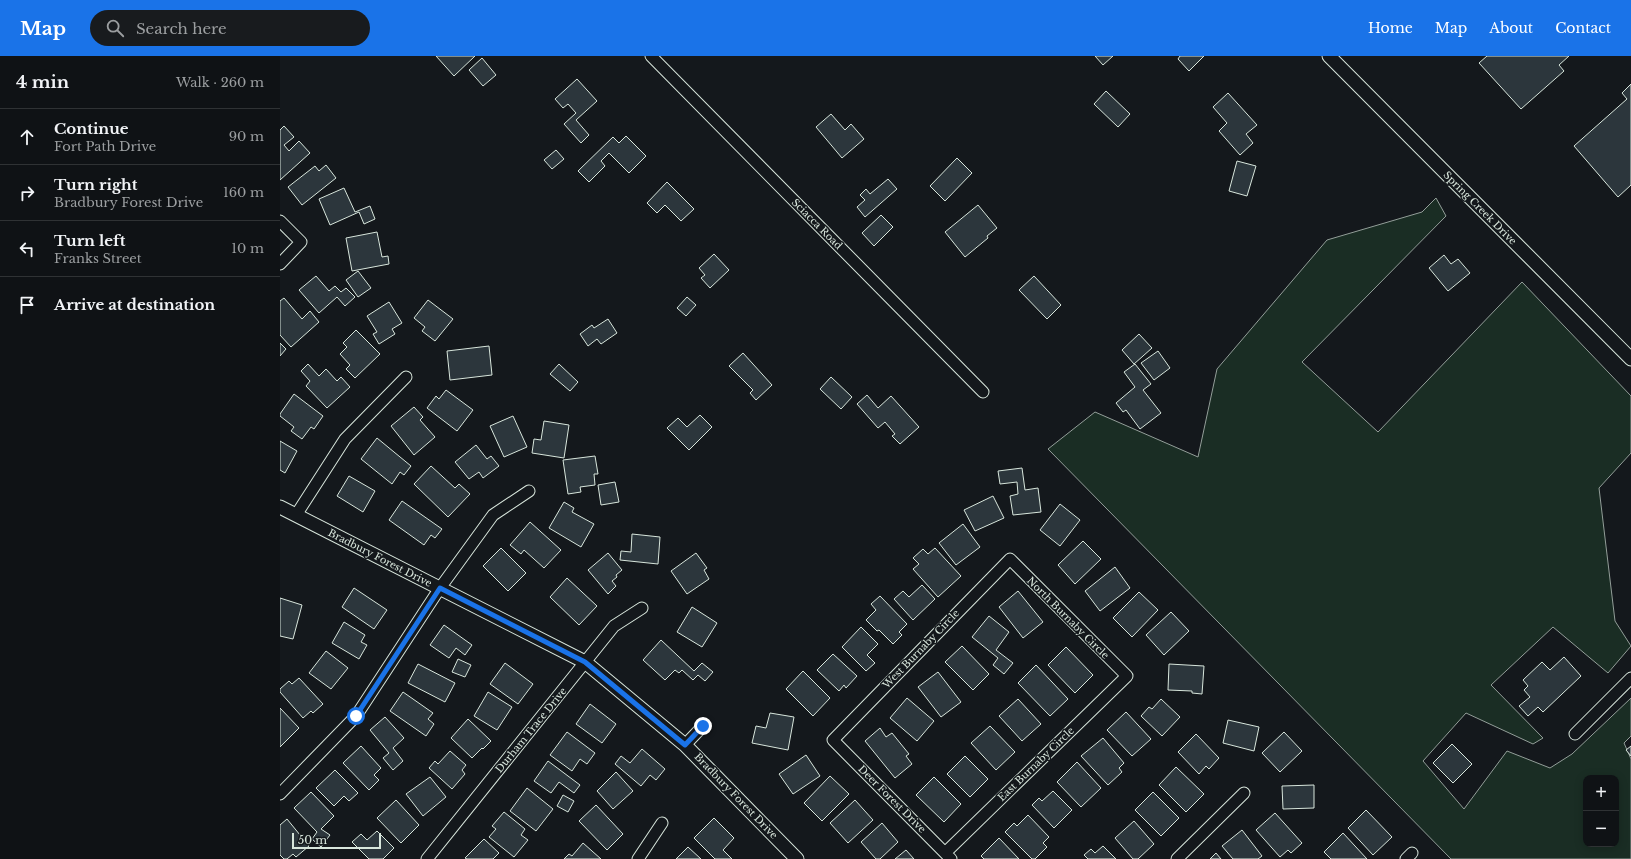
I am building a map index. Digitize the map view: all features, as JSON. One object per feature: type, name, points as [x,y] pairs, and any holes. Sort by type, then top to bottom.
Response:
[{"type":"street","name":"Sciacca Road","points":[[651,56],[983,392]]},
{"type":"street","name":"Spring Creek Drive","points":[[1329,56],[1631,359]]},
{"type":"street","points":[[280,221],[301,242],[280,264]]},
{"type":"street","points":[[301,518],[298,512],[345,440],[406,377]]},
{"type":"street","points":[[280,794],[356,716],[440,588],[493,515],[529,491]]},
{"type":"street","name":"Bradbury Forest Drive","points":[[280,507],[585,662],[685,745],[797,859]]},
{"type":"street","name":"North Burnaby Circle","points":[[1010,559],[1127,676]]},
{"type":"street","name":"West Burnaby Circle","points":[[833,740],[1010,559]]},
{"type":"street","name":"Durham Trace Drive","points":[[427,859],[614,626],[642,608]]},
{"type":"street","name":"East Burnaby Circle","points":[[948,856],[1127,676]]},
{"type":"street","points":[[1575,734],[1631,678]]},
{"type":"street","points":[[685,745],[703,726]]},
{"type":"street","name":"Deer Forest Drive","points":[[833,740],[948,856]]},
{"type":"street","points":[[1178,859],[1244,793]]},
{"type":"street","points":[[638,859],[662,823]]},
{"type":"green space","points":[[1436,198],[1446,216],[1302,362],[1378,432],[1522,282],[1631,396],[1631,453],[1599,488],[1615,621],[1631,646],[1608,673],[1553,627],[1491,685],[1543,738],[1533,744],[1466,713],[1423,761],[1464,809],[1507,751],[1550,768],[1572,754],[1631,698],[1631,736],[1624,743],[1631,759],[1631,859],[1451,859],[1048,449],[1095,412],[1198,457],[1217,369],[1327,240],[1422,212]]},
{"type":"building","points":[[436,56],[475,56],[454,76]]},
{"type":"building","points":[[1095,56],[1113,56],[1103,65]]},
{"type":"building","points":[[1180,56],[1204,56],[1189,71],[1178,59]]},
{"type":"building","points":[[1487,56],[1569,56],[1559,65],[1564,71],[1521,109],[1479,63]]},
{"type":"building","points":[[482,58],[496,75],[483,86],[469,70]]},
{"type":"building","points":[[577,79],[597,101],[576,120],[589,135],[581,143],[564,124],[576,113],[568,104],[563,108],[555,99]]},
{"type":"building","points":[[1631,84],[1631,185],[1618,197],[1574,146],[1627,99],[1622,93]]},
{"type":"building","points":[[1106,91],[1130,114],[1118,127],[1094,104]]},
{"type":"building","points":[[1228,93],[1257,125],[1246,134],[1253,143],[1240,155],[1219,131],[1227,123],[1213,107]]},
{"type":"building","points":[[831,114],[845,130],[851,124],[864,139],[842,158],[816,127]]},
{"type":"building","points":[[284,126],[294,137],[284,145],[289,151],[299,141],[310,153],[280,180],[280,130]]},
{"type":"building","points":[[626,136],[646,156],[629,173],[609,153],[601,161],[605,166],[589,182],[578,171],[613,137],[619,143]]},
{"type":"building","points":[[556,150],[564,159],[552,169],[544,160]]},
{"type":"building","points":[[957,158],[972,173],[945,201],[930,186]]},
{"type":"building","points":[[1237,161],[1256,166],[1247,196],[1229,191]]},
{"type":"building","points":[[326,165],[336,178],[302,205],[288,187],[315,166],[319,171]]},
{"type":"building","points":[[888,179],[897,189],[865,217],[857,207],[865,200],[860,195],[866,189],[870,194]]},
{"type":"building","points":[[667,182],[694,209],[681,221],[665,205],[657,213],[647,203]]},
{"type":"building","points":[[344,188],[355,212],[370,206],[375,219],[364,224],[359,212],[330,225],[319,199]]},
{"type":"building","points":[[978,205],[997,228],[987,236],[988,238],[965,257],[945,232]]},
{"type":"building","points":[[881,215],[893,227],[874,246],[862,233]]},
{"type":"building","points":[[377,232],[382,257],[388,256],[389,264],[352,271],[346,238]]},
{"type":"building","points":[[714,254],[729,270],[710,288],[701,278],[705,275],[699,268]]},
{"type":"building","points":[[1444,255],[1451,264],[1458,259],[1470,273],[1448,291],[1429,268]]},
{"type":"building","points":[[358,271],[371,288],[358,297],[346,280]]},
{"type":"building","points":[[316,276],[329,291],[335,286],[341,292],[346,288],[355,297],[345,306],[337,297],[319,313],[299,290]]},
{"type":"building","points":[[1034,276],[1061,305],[1047,319],[1019,290]]},
{"type":"building","points":[[687,297],[696,305],[686,316],[677,308]]},
{"type":"building","points":[[284,298],[302,319],[310,311],[319,322],[291,347],[280,335],[280,301]]},
{"type":"building","points":[[428,300],[453,319],[435,341],[422,331],[425,327],[414,318]]},
{"type":"building","points":[[389,302],[402,323],[392,329],[395,334],[379,344],[373,334],[377,332],[367,316]]},
{"type":"building","points":[[608,319],[617,333],[601,344],[597,339],[588,346],[580,334],[592,325],[594,328]]},
{"type":"building","points":[[356,330],[380,354],[355,378],[346,369],[350,365],[340,354],[347,347],[343,343]]},
{"type":"building","points":[[1139,334],[1152,348],[1134,364],[1122,350]]},
{"type":"building","points":[[280,343],[286,349],[280,356]]},
{"type":"building","points":[[489,346],[492,375],[450,380],[447,351]]},
{"type":"building","points":[[1158,351],[1170,368],[1154,380],[1141,363]]},
{"type":"building","points":[[743,353],[772,385],[756,400],[750,393],[753,390],[729,366]]},
{"type":"building","points":[[308,364],[319,376],[326,369],[337,381],[341,377],[350,387],[327,408],[306,386],[310,381],[301,371]]},
{"type":"building","points":[[559,364],[578,382],[570,391],[550,374]]},
{"type":"building","points":[[1135,364],[1151,384],[1143,390],[1161,413],[1140,429],[1126,410],[1123,412],[1116,403],[1135,387],[1124,372]]},
{"type":"building","points":[[831,377],[852,397],[841,409],[820,389]]},
{"type":"building","points":[[446,390],[473,410],[457,431],[427,408],[436,396],[439,399]]},
{"type":"building","points":[[294,394],[323,416],[314,429],[311,427],[302,439],[291,431],[294,427],[280,416]]},
{"type":"building","points":[[867,395],[878,408],[891,396],[919,427],[900,444],[892,436],[895,434],[885,422],[878,428],[857,404]]},
{"type":"building","points":[[414,407],[423,417],[420,420],[435,437],[414,455],[391,426]]},
{"type":"building","points":[[700,415],[712,427],[689,450],[667,428],[678,418],[687,427]]},
{"type":"building","points":[[513,416],[527,447],[504,457],[490,426]]},
{"type":"building","points":[[544,421],[569,425],[564,458],[532,453],[534,439],[541,440]]},
{"type":"building","points":[[377,438],[411,466],[404,475],[400,472],[392,484],[361,459]]},
{"type":"building","points":[[280,441],[297,451],[285,473],[280,470]]},
{"type":"building","points":[[476,445],[487,459],[491,456],[499,466],[483,478],[479,472],[469,479],[455,462]]},
{"type":"building","points":[[595,456],[598,474],[594,474],[595,485],[580,487],[581,492],[568,494],[563,460]]},
{"type":"building","points":[[431,466],[455,488],[459,484],[470,494],[448,517],[414,484]]},
{"type":"building","points":[[1022,468],[1025,490],[1038,488],[1041,512],[1013,515],[1010,496],[1018,494],[1017,482],[1000,484],[998,471]]},
{"type":"building","points":[[349,476],[375,491],[363,512],[337,496]]},
{"type":"building","points":[[615,482],[619,502],[601,505],[598,485]]},
{"type":"building","points":[[993,496],[1004,518],[975,531],[964,510]]},
{"type":"building","points":[[402,501],[442,529],[435,538],[431,535],[424,545],[389,520]]},
{"type":"building","points":[[564,502],[574,508],[572,512],[594,524],[581,547],[549,528]]},
{"type":"building","points":[[1060,504],[1080,520],[1060,546],[1040,530]]},
{"type":"building","points":[[530,522],[561,550],[544,568],[524,550],[521,554],[510,545]]},
{"type":"building","points":[[963,524],[980,547],[956,565],[939,543]]},
{"type":"building","points":[[632,534],[660,537],[658,564],[620,560],[621,551],[631,552]]},
{"type":"building","points":[[1083,541],[1101,559],[1075,584],[1058,565]]},
{"type":"building","points":[[501,548],[526,573],[508,591],[483,566]]},
{"type":"building","points":[[935,548],[961,576],[938,597],[913,569],[919,564],[913,558],[923,549],[928,554]]},
{"type":"building","points":[[608,553],[622,570],[612,581],[616,586],[608,594],[588,570]]},
{"type":"building","points":[[696,553],[707,568],[704,570],[709,579],[687,594],[671,571]]},
{"type":"building","points":[[1115,567],[1130,588],[1100,611],[1085,591]]},
{"type":"building","points":[[567,578],[597,606],[579,625],[550,597]]},
{"type":"building","points":[[922,585],[935,599],[913,620],[894,599],[903,591],[909,597]]},
{"type":"building","points":[[354,588],[387,610],[374,629],[342,607]]},
{"type":"building","points":[[1018,591],[1043,622],[1023,638],[999,607]]},
{"type":"building","points":[[1139,592],[1158,610],[1132,637],[1113,618]]},
{"type":"building","points":[[880,596],[907,624],[899,632],[902,635],[893,644],[866,620],[876,610],[871,604]]},
{"type":"building","points":[[280,598],[302,605],[293,639],[280,636]]},
{"type":"building","points":[[692,607],[717,623],[702,647],[677,632]]},
{"type":"building","points":[[1171,612],[1189,631],[1164,655],[1146,635]]},
{"type":"building","points":[[989,616],[1009,632],[996,650],[1013,663],[1004,674],[993,665],[998,658],[972,637]]},
{"type":"building","points":[[344,622],[365,635],[361,642],[367,645],[359,659],[332,643]]},
{"type":"building","points":[[444,625],[472,645],[465,655],[456,648],[449,658],[430,645]]},
{"type":"building","points":[[861,627],[878,644],[867,655],[875,663],[866,671],[842,647]]},
{"type":"building","points":[[661,640],[694,671],[702,663],[713,672],[705,681],[698,675],[693,680],[682,670],[679,673],[675,670],[665,680],[643,660]]},
{"type":"building","points":[[962,646],[989,674],[973,690],[945,662]]},
{"type":"building","points":[[1066,647],[1093,675],[1075,693],[1048,665]]},
{"type":"building","points":[[326,651],[348,668],[331,689],[309,673]]},
{"type":"building","points":[[833,654],[857,676],[846,688],[844,685],[839,691],[817,670]]},
{"type":"building","points":[[1564,657],[1581,676],[1543,712],[1538,707],[1528,716],[1519,706],[1530,697],[1524,690],[1528,686],[1523,680],[1542,662],[1550,670]]},
{"type":"building","points":[[458,659],[471,665],[465,677],[452,672]]},
{"type":"building","points":[[505,663],[533,684],[518,704],[490,684]]},
{"type":"building","points":[[418,664],[455,683],[445,702],[408,683]]},
{"type":"building","points":[[1169,664],[1204,666],[1202,694],[1192,693],[1192,691],[1168,690]]},
{"type":"building","points":[[1036,665],[1068,699],[1050,716],[1018,683]]},
{"type":"building","points":[[803,671],[830,698],[813,716],[786,689]]},
{"type":"building","points":[[938,672],[961,702],[941,717],[918,687]]},
{"type":"building","points":[[299,678],[323,704],[313,713],[311,711],[303,718],[280,692],[280,689],[289,681],[292,684]]},
{"type":"building","points":[[403,692],[433,713],[428,719],[434,724],[426,736],[390,711]]},
{"type":"building","points":[[488,692],[512,707],[497,730],[474,716]]},
{"type":"building","points":[[907,698],[934,721],[917,741],[890,718]]},
{"type":"building","points":[[1018,699],[1041,724],[1022,741],[999,716]]},
{"type":"building","points":[[1161,699],[1180,717],[1162,736],[1141,716],[1149,707],[1152,709]]},
{"type":"building","points":[[590,704],[616,724],[602,743],[576,724]]},
{"type":"building","points":[[280,708],[299,728],[280,747]]},
{"type":"building","points":[[1126,712],[1151,739],[1132,756],[1107,730]]},
{"type":"building","points":[[770,713],[794,717],[788,750],[752,743],[756,726],[766,728]]},
{"type":"building","points":[[385,717],[404,738],[393,748],[403,761],[393,770],[383,758],[389,753],[370,730]]},
{"type":"building","points":[[468,719],[491,741],[472,758],[451,738]]},
{"type":"building","points":[[1228,720],[1259,727],[1254,751],[1223,743]]},
{"type":"building","points":[[990,726],[1015,752],[996,770],[971,743]]},
{"type":"building","points":[[880,728],[886,737],[892,733],[909,754],[906,756],[912,764],[895,778],[865,741]]},
{"type":"building","points":[[567,732],[595,753],[587,764],[580,759],[572,771],[550,755]]},
{"type":"building","points":[[1284,732],[1302,751],[1280,772],[1262,753]]},
{"type":"building","points":[[1196,734],[1219,758],[1209,769],[1206,766],[1199,774],[1178,752]]},
{"type":"building","points":[[1103,738],[1124,763],[1119,768],[1122,772],[1108,785],[1081,756]]},
{"type":"building","points":[[1452,744],[1472,764],[1453,783],[1433,763]]},
{"type":"building","points":[[361,746],[381,768],[374,775],[379,780],[369,790],[343,763]]},
{"type":"building","points":[[1631,746],[1631,756],[1626,750]]},
{"type":"building","points":[[642,749],[665,769],[656,780],[650,775],[641,786],[615,764],[621,756],[630,763]]},
{"type":"building","points":[[450,751],[466,765],[462,770],[465,774],[452,789],[429,768],[435,761],[438,764]]},
{"type":"building","points":[[806,755],[820,776],[793,794],[779,774]]},
{"type":"building","points":[[965,756],[988,779],[970,797],[947,774]]},
{"type":"building","points":[[548,761],[580,785],[574,793],[559,782],[551,793],[534,781]]},
{"type":"building","points":[[1077,762],[1101,788],[1081,807],[1057,782]]},
{"type":"building","points":[[1176,767],[1204,794],[1186,812],[1159,785]]},
{"type":"building","points":[[335,770],[358,793],[349,801],[344,796],[334,806],[316,788]]},
{"type":"building","points":[[616,772],[633,791],[613,809],[597,791]]},
{"type":"building","points":[[830,776],[849,794],[822,821],[804,803]]},
{"type":"building","points":[[430,777],[446,797],[423,816],[406,794]]},
{"type":"building","points":[[934,777],[961,804],[944,822],[916,795]]},
{"type":"building","points":[[1314,785],[1314,808],[1283,809],[1282,786]]},
{"type":"building","points":[[527,788],[553,809],[536,831],[510,811]]},
{"type":"building","points":[[1053,791],[1072,810],[1054,828],[1032,805],[1039,798],[1042,801]]},
{"type":"building","points":[[311,792],[334,816],[321,829],[330,835],[321,847],[312,839],[317,832],[294,808]]},
{"type":"building","points":[[1153,792],[1179,818],[1161,836],[1135,810]]},
{"type":"building","points":[[563,795],[574,801],[568,812],[557,806]]},
{"type":"building","points":[[396,800],[419,825],[401,843],[377,818]]},
{"type":"building","points":[[855,800],[873,820],[848,843],[830,823]]},
{"type":"building","points":[[596,805],[623,834],[607,850],[579,821]]},
{"type":"building","points":[[1366,810],[1392,837],[1373,855],[1348,828]]},
{"type":"building","points":[[504,812],[525,829],[521,835],[528,840],[514,857],[489,837],[496,829],[492,826]]},
{"type":"building","points":[[1275,813],[1302,843],[1291,853],[1288,850],[1280,857],[1256,830]]},
{"type":"building","points":[[1028,815],[1049,837],[1043,843],[1047,847],[1035,859],[1032,859],[1005,832],[1014,823],[1017,826]]},
{"type":"building","points":[[714,818],[734,838],[723,850],[732,859],[715,859],[694,838]]},
{"type":"building","points":[[287,819],[309,846],[296,857],[293,854],[287,859],[284,859],[280,855],[280,825]]},
{"type":"building","points":[[1134,821],[1154,844],[1138,859],[1133,859],[1115,838]]},
{"type":"building","points":[[882,823],[898,842],[880,859],[876,859],[861,842]]},
{"type":"building","points":[[1242,830],[1262,856],[1258,859],[1233,859],[1222,846]]},
{"type":"building","points":[[377,831],[394,848],[383,859],[369,859],[352,842],[361,834],[367,840]]},
{"type":"building","points":[[1343,833],[1367,859],[1331,859],[1324,852]]},
{"type":"building","points":[[999,838],[1019,859],[984,859],[981,856]]},
{"type":"building","points":[[484,839],[499,853],[493,859],[465,858]]},
{"type":"building","points":[[583,843],[601,859],[564,859],[569,854],[572,856]]},
{"type":"building","points":[[1103,846],[1116,859],[1088,859],[1084,855],[1091,849],[1095,853]]},
{"type":"building","points":[[688,847],[701,859],[676,859]]},
{"type":"building","points":[[906,850],[914,859],[895,859]]},
{"type":"building","points":[[1216,853],[1221,859],[1210,859]]},
{"type":"route","points":[[356,716],[440,588],[585,662],[685,745],[703,726]]}]
